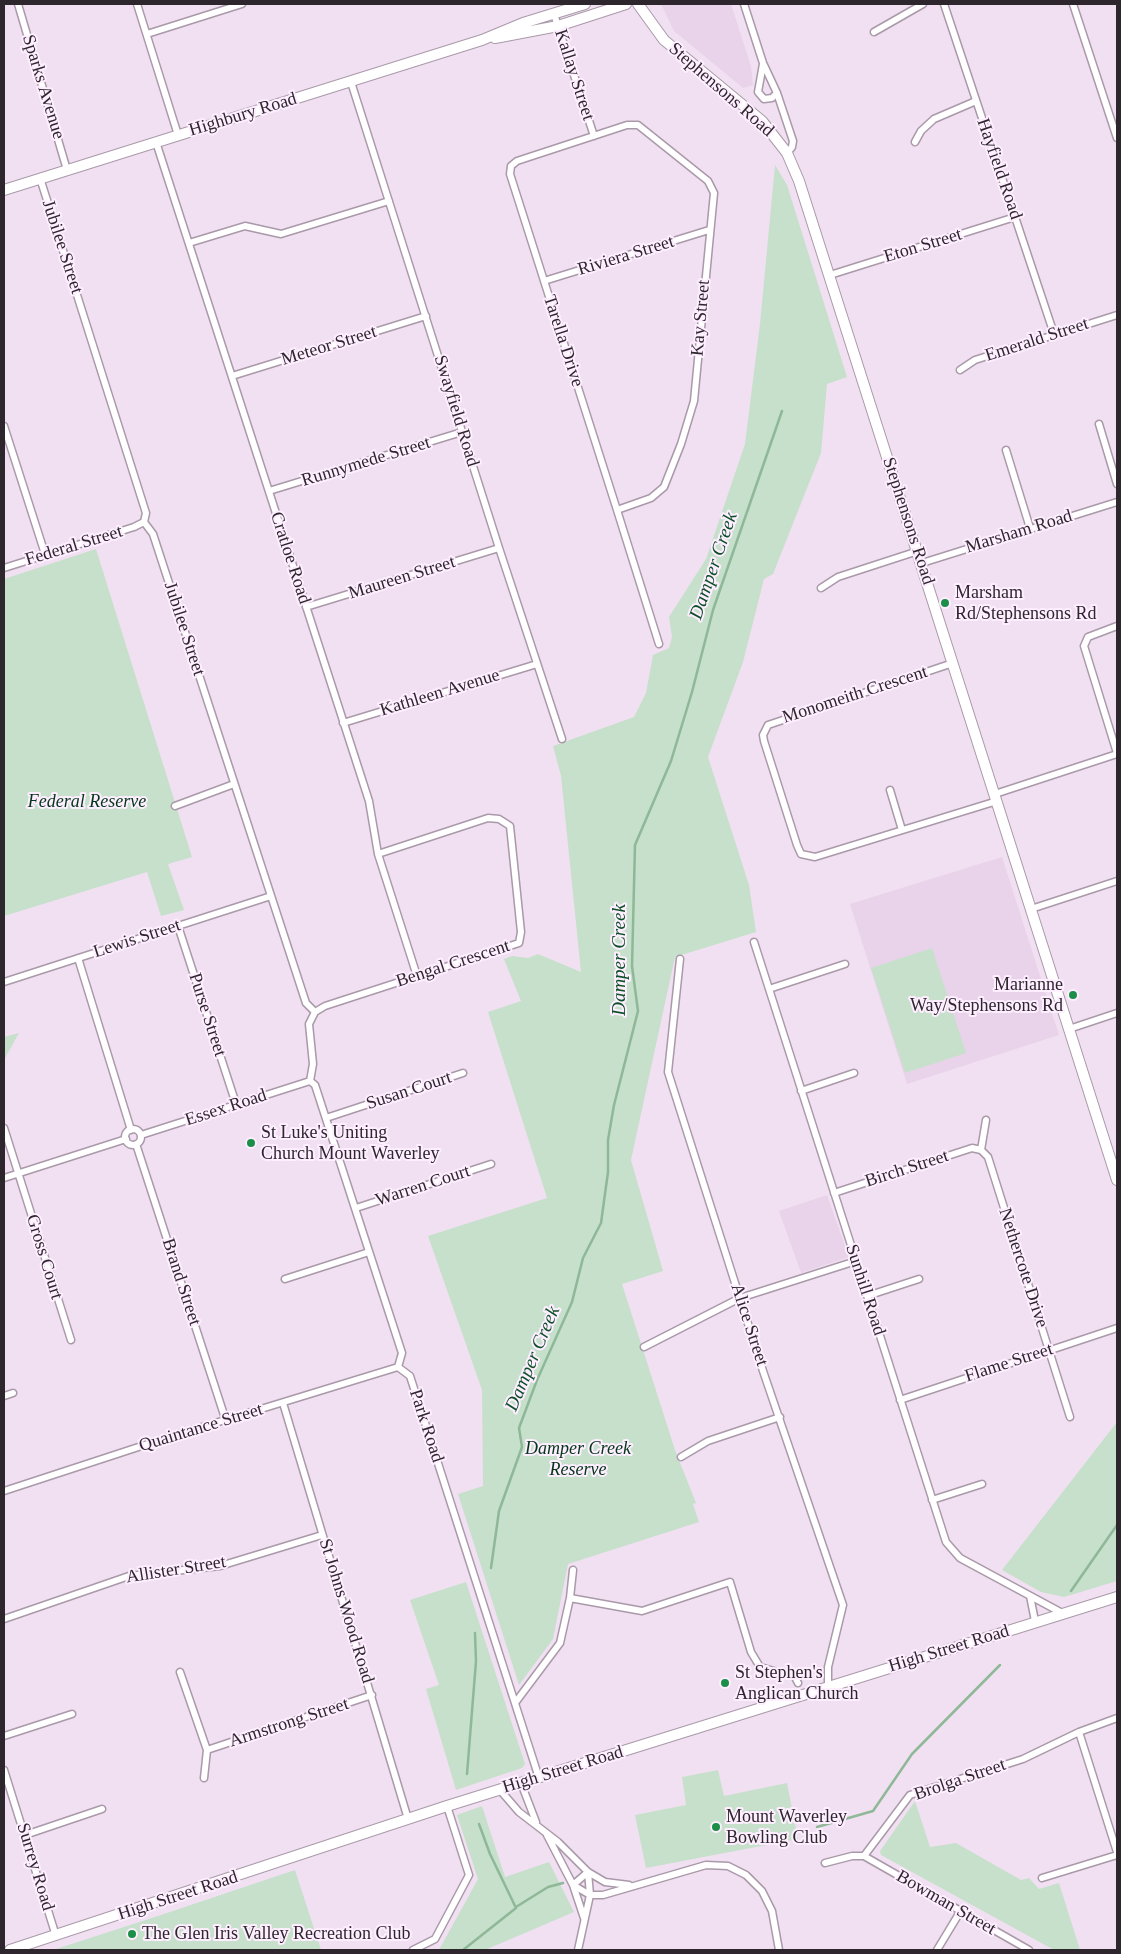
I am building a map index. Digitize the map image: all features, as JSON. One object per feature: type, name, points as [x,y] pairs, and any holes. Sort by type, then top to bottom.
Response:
[{"type":"main road","name":"Highbury Road","points":[[4,190],[351,82],[482,40],[523,23],[585,4]]},
{"type":"main road","name":"Highbury Road","points":[[482,40],[519,35],[558,26],[626,4]]},
{"type":"main road","name":"Stephensons Road","points":[[638,4],[664,40],[762,121],[787,153],[799,181],[1117,1180]]},
{"type":"main road","name":"High Street Road","points":[[10,1950],[447,1806],[1117,1597]]},
{"type":"street","name":"Sparks Avenue","points":[[18,4],[68,170]]},
{"type":"street","points":[[137,4],[178,135]]},
{"type":"street","points":[[147,34],[242,4]]},
{"type":"street","points":[[744,4],[763,63],[793,141],[792,147],[787,153]]},
{"type":"street","points":[[874,32],[923,4]]},
{"type":"street","name":"Hayfield Road","points":[[944,4],[1054,334]]},
{"type":"street","points":[[1073,4],[1117,138]]},
{"type":"street","name":"Kallay Street","points":[[554,14],[594,136]]},
{"type":"street","points":[[763,63],[758,92],[764,100],[774,97],[776,93]]},
{"type":"street","name":"Swayfield Road","points":[[351,82],[499,548],[562,739]]},
{"type":"street","points":[[915,142],[921,130],[934,119],[976,101]]},
{"type":"street","name":"Tarella Drive","points":[[638,125],[626,126],[517,161],[511,166],[510,174],[659,644]]},
{"type":"street","name":"Kay Street","points":[[616,510],[651,498],[664,487],[681,444],[694,402],[714,193],[708,181],[638,125]]},
{"type":"street","name":"Cratloe Road","points":[[156,142],[369,801],[378,854],[417,976]]},
{"type":"street","name":"Jubilee Street","points":[[40,178],[146,513],[144,522],[153,534],[306,1003],[315,1012]]},
{"type":"street","points":[[189,243],[250,225],[270,233],[282,234],[389,202]]},
{"type":"street","name":"Eton Street","points":[[830,275],[1015,218]]},
{"type":"street","name":"Riviera Street","points":[[544,281],[709,230]]},
{"type":"street","name":"Emerald Street","points":[[960,370],[976,360],[1117,315]]},
{"type":"street","name":"Meteor Street","points":[[232,376],[426,316]]},
{"type":"street","points":[[1099,424],[1117,484]]},
{"type":"street","points":[[4,426],[45,554]]},
{"type":"street","name":"Runnymede Street","points":[[269,491],[462,432]]},
{"type":"street","points":[[1006,450],[1030,528]]},
{"type":"street","name":"Marsham Road","points":[[922,563],[1117,502]]},
{"type":"street","name":"Federal Street","points":[[4,568],[134,527],[144,522]]},
{"type":"street","name":"Maureen Street","points":[[306,607],[499,548]]},
{"type":"street","points":[[821,588],[838,577],[918,551]]},
{"type":"street","points":[[1117,626],[1088,637],[1084,646],[1117,754]]},
{"type":"street","name":"Monomeith Crescent","points":[[953,663],[774,722],[764,730],[764,741],[801,854],[815,857],[902,830],[1117,754]]},
{"type":"street","name":"Kathleen Avenue","points":[[343,723],[537,664]]},
{"type":"street","points":[[175,806],[234,784]]},
{"type":"street","points":[[890,790],[902,830]]},
{"type":"street","name":"Bengal Crescent","points":[[315,1012],[325,1006],[519,943],[520,932],[510,826],[499,819],[488,818],[378,854]]},
{"type":"street","points":[[1032,909],[1117,882]]},
{"type":"street","name":"Lewis Street","points":[[4,982],[271,896]]},
{"type":"street","name":"Purse Street","points":[[178,926],[236,1104]]},
{"type":"street","name":"Sunhill Road","points":[[754,942],[946,1542],[960,1558],[1062,1614]]},
{"type":"street","points":[[78,958],[131,1130]]},
{"type":"street","name":"Alice Street","points":[[680,959],[668,1072],[740,1298],[843,1605],[828,1667],[828,1687]]},
{"type":"street","points":[[769,989],[845,964]]},
{"type":"street","points":[[315,1012],[309,1024],[313,1064],[310,1081],[316,1085],[402,1353],[398,1367]]},
{"type":"street","points":[[1069,1029],[1117,1013]]},
{"type":"street","name":"Susan Court","points":[[326,1118],[463,1073]]},
{"type":"street","points":[[801,1091],[854,1073]]},
{"type":"street","name":"Essex Road","points":[[141,1135],[310,1081]]},
{"type":"street","points":[[981,1150],[986,1120]]},
{"type":"street","name":"Gross Court","points":[[4,1128],[70,1340]]},
{"type":"street","points":[[131,1130],[137,1130],[141,1135],[140,1141],[136,1144],[129,1143],[126,1139],[127,1133],[131,1130]]},
{"type":"street","points":[[4,1178],[126,1139]]},
{"type":"street","name":"Brand Street","points":[[136,1144],[226,1421]]},
{"type":"street","name":"Birch Street","points":[[834,1194],[972,1148],[981,1150]]},
{"type":"street","name":"Nethercote Drive","points":[[981,1150],[988,1157],[1070,1417]]},
{"type":"street","name":"Warren Court","points":[[356,1208],[492,1164]]},
{"type":"street","points":[[285,1278],[369,1252]]},
{"type":"street","points":[[644,1347],[740,1298],[856,1261]]},
{"type":"street","points":[[867,1296],[919,1279]]},
{"type":"street","name":"Flame Street","points":[[900,1400],[1117,1328]]},
{"type":"street","name":"Quaintance Street","points":[[4,1491],[398,1367]]},
{"type":"street","name":"Park Road","points":[[398,1367],[410,1376],[538,1778]]},
{"type":"street","points":[[4,1396],[13,1393]]},
{"type":"street","name":"St Johns Wood Road","points":[[283,1403],[408,1819]]},
{"type":"street","points":[[681,1457],[708,1442],[780,1417]]},
{"type":"street","points":[[932,1500],[982,1484]]},
{"type":"street","name":"Allister Street","points":[[4,1618],[129,1576],[220,1566],[322,1535]]},
{"type":"street","points":[[515,1704],[560,1642],[570,1598],[573,1570]]},
{"type":"street","points":[[570,1598],[642,1611],[730,1582],[752,1652],[760,1667],[777,1672],[793,1673],[798,1683]]},
{"type":"street","points":[[1030,1596],[1035,1622]]},
{"type":"street","points":[[180,1672],[207,1750],[204,1778]]},
{"type":"street","name":"Armstrong Street","points":[[207,1750],[372,1695]]},
{"type":"street","points":[[4,1736],[72,1714]]},
{"type":"street","name":"Brolga Street","points":[[864,1856],[910,1795],[1023,1759],[1079,1732],[1117,1718]]},
{"type":"street","points":[[1042,1878],[1117,1853],[1079,1732]]},
{"type":"street","name":"Surrey Road","points":[[4,1770],[56,1936]]},
{"type":"street","points":[[521,1783],[536,1823]]},
{"type":"street","points":[[500,1790],[519,1812],[536,1823],[588,1872],[605,1882],[638,1885]]},
{"type":"street","points":[[412,1950],[435,1939],[469,1875],[447,1806]]},
{"type":"street","points":[[24,1835],[102,1809]]},
{"type":"street","points":[[545,1832],[573,1885],[584,1918]]},
{"type":"street","points":[[825,1863],[852,1856],[864,1856]]},
{"type":"street","name":"Bowman Street","points":[[864,1856],[1029,1950]]},
{"type":"street","points":[[573,1885],[590,1895],[603,1895],[706,1865],[728,1866],[746,1875],[762,1891],[772,1911],[778,1950]]},
{"type":"street","points":[[573,1885],[588,1872]]},
{"type":"street","points":[[578,1950],[590,1895],[588,1872]]},
{"type":"street","points":[[937,1950],[960,1912]]},
{"type":"shaded area","points":[[661,4],[731,4],[751,66],[753,85],[743,88],[674,31]]},
{"type":"shaded area","points":[[1002,857],[1059,1035],[907,1084],[850,904]]},
{"type":"shaded area","points":[[827,1195],[849,1257],[801,1273],[779,1211]]},
{"type":"green space","name":"Damper Creek Reserve","points":[[775,165],[787,185],[847,377],[827,384],[821,453],[773,574],[764,579],[743,662],[708,757],[749,885],[756,932],[675,957],[631,1160],[663,1271],[622,1284],[675,1450],[696,1503],[693,1504],[699,1522],[568,1564],[553,1639],[519,1685],[458,1494],[483,1486],[482,1390],[428,1236],[547,1198],[488,1012],[521,1001],[504,959],[512,956],[528,958],[538,954],[581,972],[561,776],[553,746],[634,717],[646,693],[653,655],[669,648],[672,637],[669,617],[706,559],[745,444],[760,324]]},
{"type":"green space","name":"Federal Reserve","points":[[96,549],[192,857],[168,864],[184,910],[161,916],[147,872],[4,916],[4,579]]},
{"type":"green space","points":[[932,948],[966,1053],[905,1073],[871,968]]},
{"type":"green space","points":[[19,1033],[4,1060],[4,1037]]},
{"type":"green space","points":[[1117,1422],[1117,1581],[1064,1597],[1041,1592],[1002,1570]]},
{"type":"green space","points":[[466,1582],[525,1764],[522,1768],[456,1790],[426,1689],[439,1685],[410,1600]]},
{"type":"green space","name":"Mount Waverley Bowling Club","points":[[718,1770],[724,1796],[787,1783],[798,1839],[646,1868],[635,1815],[686,1805],[682,1777]]},
{"type":"green space","points":[[915,1801],[930,1847],[956,1843],[1021,1880],[1029,1878],[1039,1889],[1059,1883],[1080,1950],[1054,1950],[881,1855],[880,1851]]},
{"type":"green space","points":[[482,1806],[505,1877],[549,1862],[574,1912],[485,1950],[437,1950],[440,1948],[478,1879],[457,1815]]},
{"type":"green space","points":[[295,1870],[321,1950],[53,1950],[155,1917]]},
{"type":"waterway","name":"Damper Creek","points":[[491,1568],[499,1511],[522,1447],[519,1428],[537,1380],[572,1302],[583,1258],[601,1223],[608,1172],[608,1140],[614,1105],[638,1011],[632,966],[635,845],[671,761],[692,692],[713,610],[782,411]]},
{"type":"waterway","points":[[1071,1591],[1117,1525]]},
{"type":"waterway","name":"Damper Creek","points":[[467,1774],[476,1661],[475,1633]]},
{"type":"waterway","points":[[817,1827],[873,1811],[912,1754],[1000,1665]]},
{"type":"waterway","name":"Damper Creek","points":[[463,1950],[516,1908],[490,1854],[479,1824]]},
{"type":"waterway","points":[[516,1907],[548,1887],[563,1883]]},
{"type":"place","name":"Marsham Rd/Stephensons Rd","points":[[945,603]]},
{"type":"place","name":"Marianne Way/Stephensons Rd","points":[[1073,995]]},
{"type":"place","name":"St Luke's Uniting Church Mount Waverley","points":[[251,1143]]},
{"type":"place","name":"St Stephen's Anglican Church","points":[[725,1683]]},
{"type":"place","name":"Mount Waverley Bowling Club","points":[[716,1827]]},
{"type":"place","name":"The Glen Iris Valley Recreation Club","points":[[132,1934]]}]
